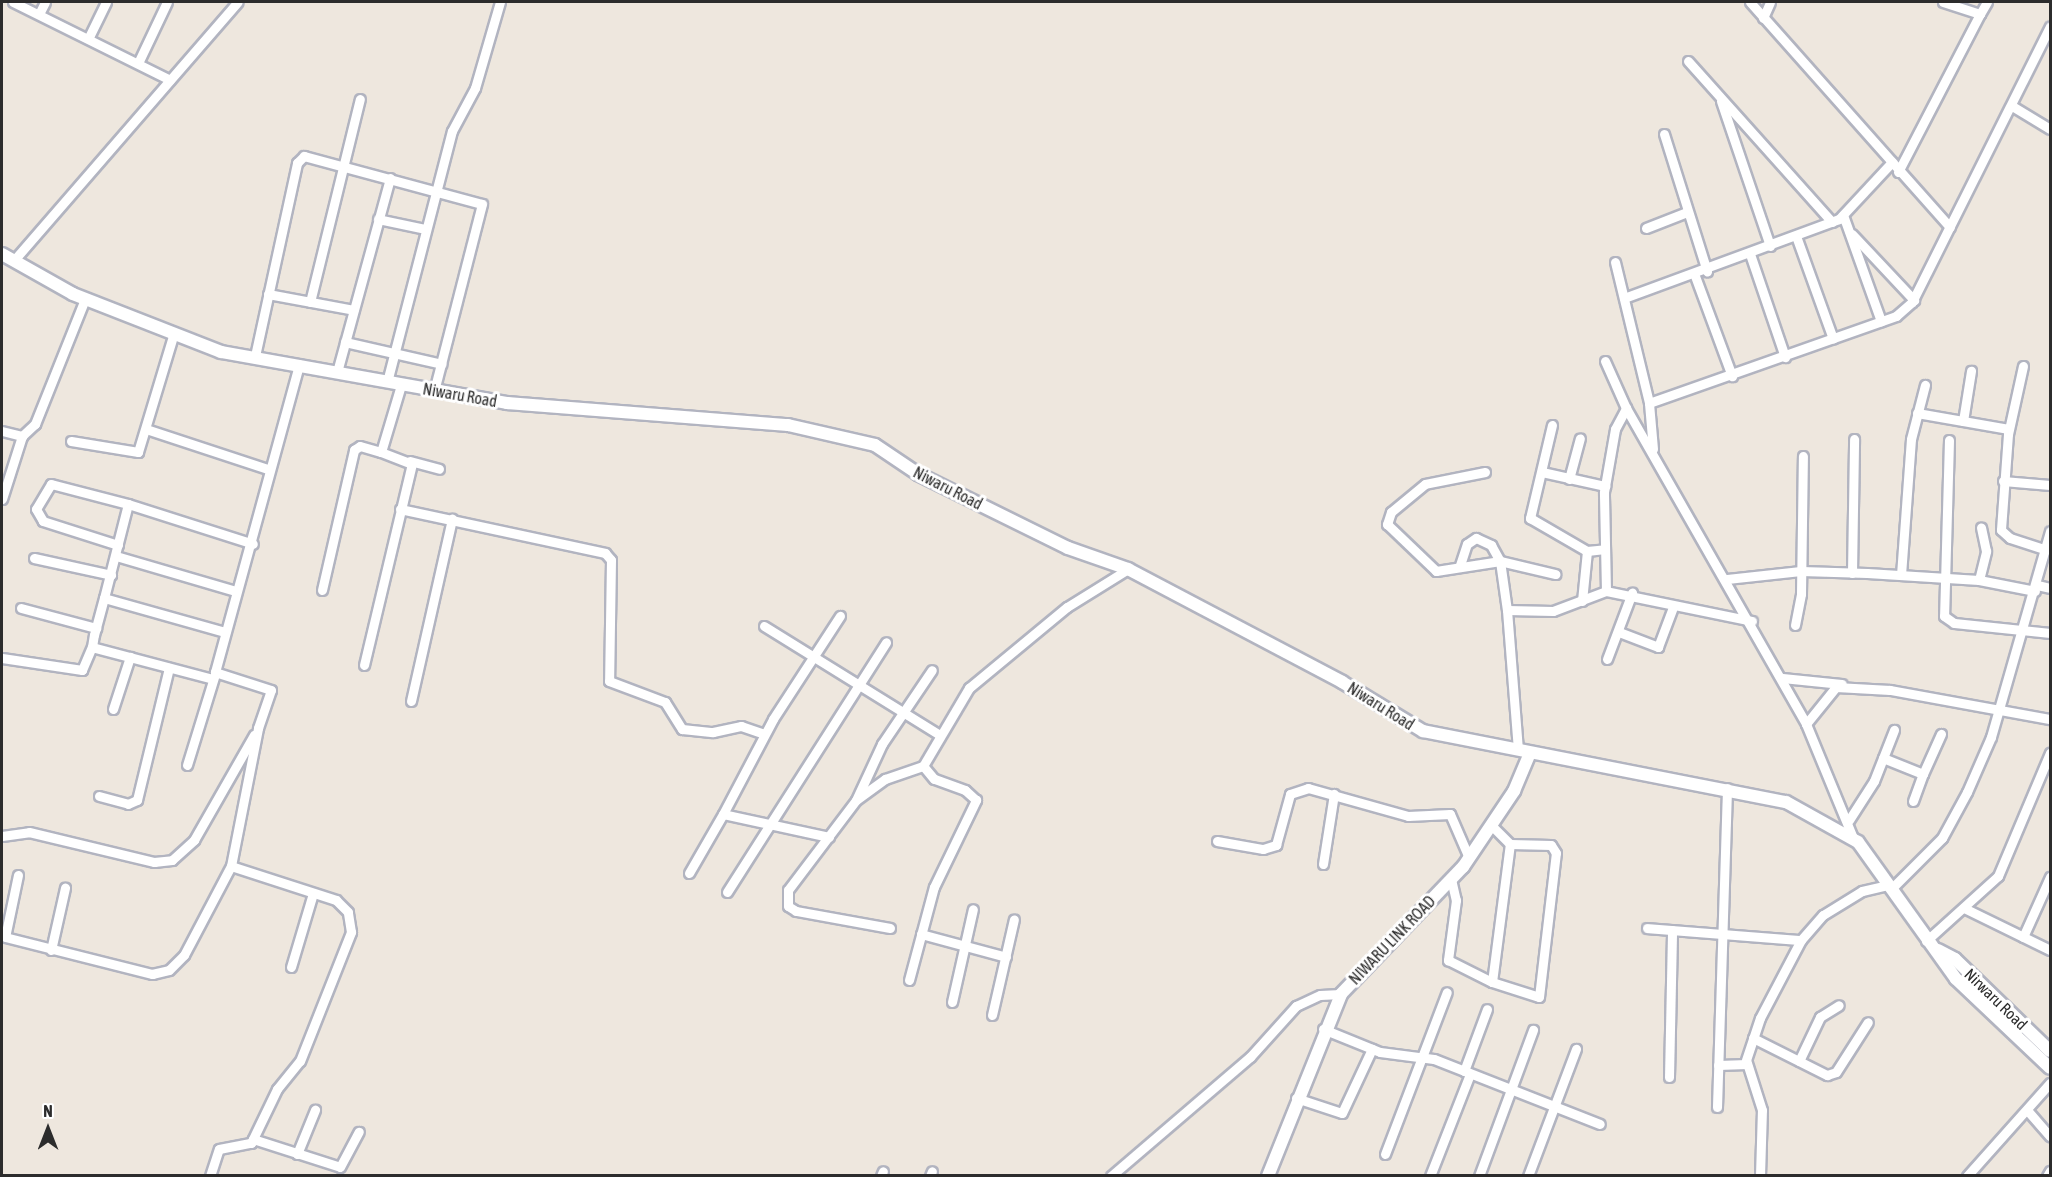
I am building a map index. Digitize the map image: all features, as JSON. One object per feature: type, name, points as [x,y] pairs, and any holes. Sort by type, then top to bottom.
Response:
[{"type":"street","points":[[13,2],[139,61],[170,80]]},
{"type":"street","points":[[39,14],[45,2]]},
{"type":"street","points":[[89,37],[106,2]]},
{"type":"street","points":[[139,61],[167,2]]},
{"type":"street","points":[[15,259],[238,2]]},
{"type":"street","points":[[387,382],[435,189],[452,131],[475,88],[500,2]]},
{"type":"street","points":[[1750,2],[1892,162],[1898,172],[1950,227]]},
{"type":"street","points":[[1763,18],[1770,2]]},
{"type":"street","points":[[1943,2],[1980,14]]},
{"type":"street","points":[[1898,172],[1987,2]]},
{"type":"street","points":[[1649,403],[1732,376],[1881,321],[1914,300],[2050,27]]},
{"type":"street","points":[[1688,61],[1832,222]]},
{"type":"street","points":[[1719,96],[1770,246]]},
{"type":"street","points":[[310,302],[360,99]]},
{"type":"street","points":[[2012,106],[2050,129]]},
{"type":"street","points":[[1664,134],[1707,271]]},
{"type":"street","points":[[255,356],[298,159],[342,166],[477,200],[483,207],[435,391]]},
{"type":"street","points":[[1624,298],[1695,276],[1832,222],[1843,215],[1892,162]]},
{"type":"street","points":[[337,372],[390,178]]},
{"type":"street","points":[[1646,228],[1687,212]]},
{"type":"street","points":[[1843,215],[1881,321]]},
{"type":"street","points":[[378,219],[425,229]]},
{"type":"street","points":[[1848,231],[1914,300]]},
{"type":"street","points":[[1796,237],[1833,339]]},
{"type":"street","name":"Niwaru Road","points":[[2,254],[85,298],[174,336],[255,356],[507,403],[788,425],[875,445],[918,474],[1058,543],[1128,569],[1342,682],[1423,731],[1524,752],[1727,788],[1786,802],[1856,840]]},
{"type":"street","points":[[1750,254],[1785,357]]},
{"type":"street","points":[[1616,262],[1649,403],[1653,449]]},
{"type":"street","points":[[1695,276],[1732,376]]},
{"type":"street","points":[[268,294],[354,310]]},
{"type":"street","points":[[2,499],[22,436],[35,424],[85,298]]},
{"type":"street","points":[[70,441],[134,454],[146,429],[174,336]]},
{"type":"street","points":[[345,342],[442,364]]},
{"type":"street","points":[[1605,361],[1626,408],[1653,449],[1752,621],[1782,678],[1806,724],[1856,840],[1926,941],[1998,876],[2050,758]]},
{"type":"street","points":[[187,765],[236,591],[253,544],[268,469],[299,364]]},
{"type":"street","points":[[2023,366],[2009,429],[2003,481],[2003,534],[2046,550]]},
{"type":"street","points":[[1963,421],[1971,371]]},
{"type":"street","points":[[381,452],[401,385]]},
{"type":"street","points":[[1900,575],[1917,413],[1925,385]]},
{"type":"street","points":[[1606,591],[1605,486],[1615,429],[1626,408]]},
{"type":"street","points":[[1917,413],[2009,429]]},
{"type":"street","points":[[1552,424],[1530,518],[1587,551],[1605,549]]},
{"type":"street","points":[[146,429],[268,469]]},
{"type":"street","points":[[2,431],[22,436]]},
{"type":"street","points":[[1569,479],[1580,438]]},
{"type":"street","points":[[1852,573],[1854,439]]},
{"type":"street","points":[[1949,440],[1942,577],[1942,606],[1949,620],[2020,631],[2050,633]]},
{"type":"street","points":[[322,590],[354,450],[381,452],[439,469]]},
{"type":"street","points":[[1795,625],[1801,571],[1803,456]]},
{"type":"street","points":[[364,665],[410,461]]},
{"type":"street","points":[[1485,472],[1425,484],[1388,518],[1408,549],[1436,571],[1452,572],[1460,565],[1467,544],[1476,538],[1491,545],[1500,561],[1524,752]]},
{"type":"street","points":[[1542,472],[1605,486]]},
{"type":"street","points":[[2003,481],[2050,485]]},
{"type":"street","points":[[118,545],[43,521],[36,509],[51,484],[128,504],[253,544]]},
{"type":"street","points":[[2,658],[82,670],[92,647],[128,504]]},
{"type":"street","points":[[400,509],[605,553],[611,560],[609,681],[665,702],[682,729],[713,732],[741,726],[764,734]]},
{"type":"street","points":[[411,702],[452,519]]},
{"type":"street","points":[[1979,580],[1986,551],[1981,528]]},
{"type":"street","points":[[1760,1176],[1762,1110],[1747,1064],[1753,1038],[1801,940],[1839,903],[1890,886],[1923,862],[1956,815],[1999,708],[2020,631],[2036,588],[2050,531]]},
{"type":"street","points":[[1582,601],[1587,551]]},
{"type":"street","points":[[116,556],[236,591]]},
{"type":"street","points":[[34,558],[111,575]]},
{"type":"street","points":[[1460,565],[1500,561],[1555,574]]},
{"type":"street","points":[[856,800],[885,779],[923,766],[938,734],[984,676],[1067,607],[1128,569]]},
{"type":"street","points":[[1728,579],[1801,571],[1942,577],[2050,588]]},
{"type":"street","points":[[1506,610],[1553,610],[1606,591],[1632,593],[1673,607],[1752,621]]},
{"type":"street","points":[[1607,659],[1632,593]]},
{"type":"street","points":[[104,598],[225,632]]},
{"type":"street","points":[[1619,632],[1658,647],[1673,607]]},
{"type":"street","points":[[21,608],[96,628]]},
{"type":"street","points":[[689,873],[723,814],[764,734],[840,615]]},
{"type":"street","points":[[764,626],[938,734]]},
{"type":"street","points":[[727,892],[772,826],[886,642]]},
{"type":"street","points":[[18,875],[3,937],[152,974],[169,970],[184,955],[231,866],[258,728],[270,687],[169,668],[92,647]]},
{"type":"street","points":[[113,709],[130,657]]},
{"type":"street","points":[[99,796],[128,804],[137,800],[169,668]]},
{"type":"street","points":[[890,928],[788,906],[788,890],[856,800],[882,744],[932,670]]},
{"type":"street","points":[[1782,678],[1999,708],[2050,719]]},
{"type":"street","points":[[1806,724],[1826,694],[1845,685]]},
{"type":"street","points":[[2,836],[28,832],[154,862],[172,860],[194,840],[258,728]]},
{"type":"street","points":[[1849,820],[1883,758],[1894,730]]},
{"type":"street","points":[[1913,801],[1941,734]]},
{"type":"street","name":"NIWARU LINK ROAD","points":[[1268,1176],[1323,1029],[1341,994],[1469,858],[1491,825],[1524,752]]},
{"type":"street","points":[[1883,758],[1923,774]]},
{"type":"street","points":[[909,980],[934,887],[976,800],[965,790],[934,779],[923,766]]},
{"type":"street","points":[[1717,1107],[1727,788]]},
{"type":"street","points":[[1216,841],[1270,848],[1280,841],[1294,789],[1334,794],[1408,816],[1450,814],[1469,858]]},
{"type":"street","points":[[1323,864],[1334,794]]},
{"type":"street","points":[[723,814],[829,837]]},
{"type":"street","points":[[1451,879],[1456,900],[1448,960],[1492,982],[1539,997],[1557,853],[1551,845],[1510,844],[1491,825]]},
{"type":"street","points":[[1492,982],[1510,844]]},
{"type":"street","points":[[210,1176],[219,1149],[244,1148],[253,1139],[277,1089],[306,1052],[351,932],[345,905],[231,866]]},
{"type":"street","points":[[2023,937],[2050,877]]},
{"type":"street","points":[[51,950],[64,888]]},
{"type":"street","points":[[291,967],[314,893]]},
{"type":"street","points":[[1964,908],[2050,950]]},
{"type":"street","points":[[952,1002],[973,909]]},
{"type":"street","points":[[992,1015],[1014,919]]},
{"type":"street","points":[[1647,928],[1801,940]]},
{"type":"street","points":[[1669,1077],[1672,930]]},
{"type":"street","points":[[921,934],[1006,957]]},
{"type":"street","name":"Nirwaru Road","points":[[1926,941],[1955,959],[2050,1051]]},
{"type":"street","points":[[1938,950],[1956,979],[2050,1068]]},
{"type":"street","points":[[1385,1154],[1447,992]]},
{"type":"street","points":[[1111,1176],[1250,1057],[1296,1006],[1320,995],[1341,994]]},
{"type":"street","points":[[1799,1061],[1820,1017],[1839,1005]]},
{"type":"street","points":[[1430,1176],[1487,1009]]},
{"type":"street","points":[[1753,1038],[1827,1075],[1836,1072],[1868,1022]]},
{"type":"street","points":[[1323,1029],[1372,1049],[1423,1056],[1600,1125]]},
{"type":"street","points":[[1479,1176],[1533,1030]]},
{"type":"street","points":[[1296,1098],[1342,1113],[1372,1049]]},
{"type":"street","points":[[1528,1176],[1576,1049]]},
{"type":"street","points":[[1718,1065],[1747,1064]]},
{"type":"street","points":[[1967,1176],[2050,1083]]},
{"type":"street","points":[[297,1154],[315,1110]]},
{"type":"street","points":[[2027,1110],[2050,1136]]},
{"type":"street","points":[[253,1139],[339,1167],[359,1132]]},
{"type":"street","points":[[2047,1176],[2050,1171]]}]
